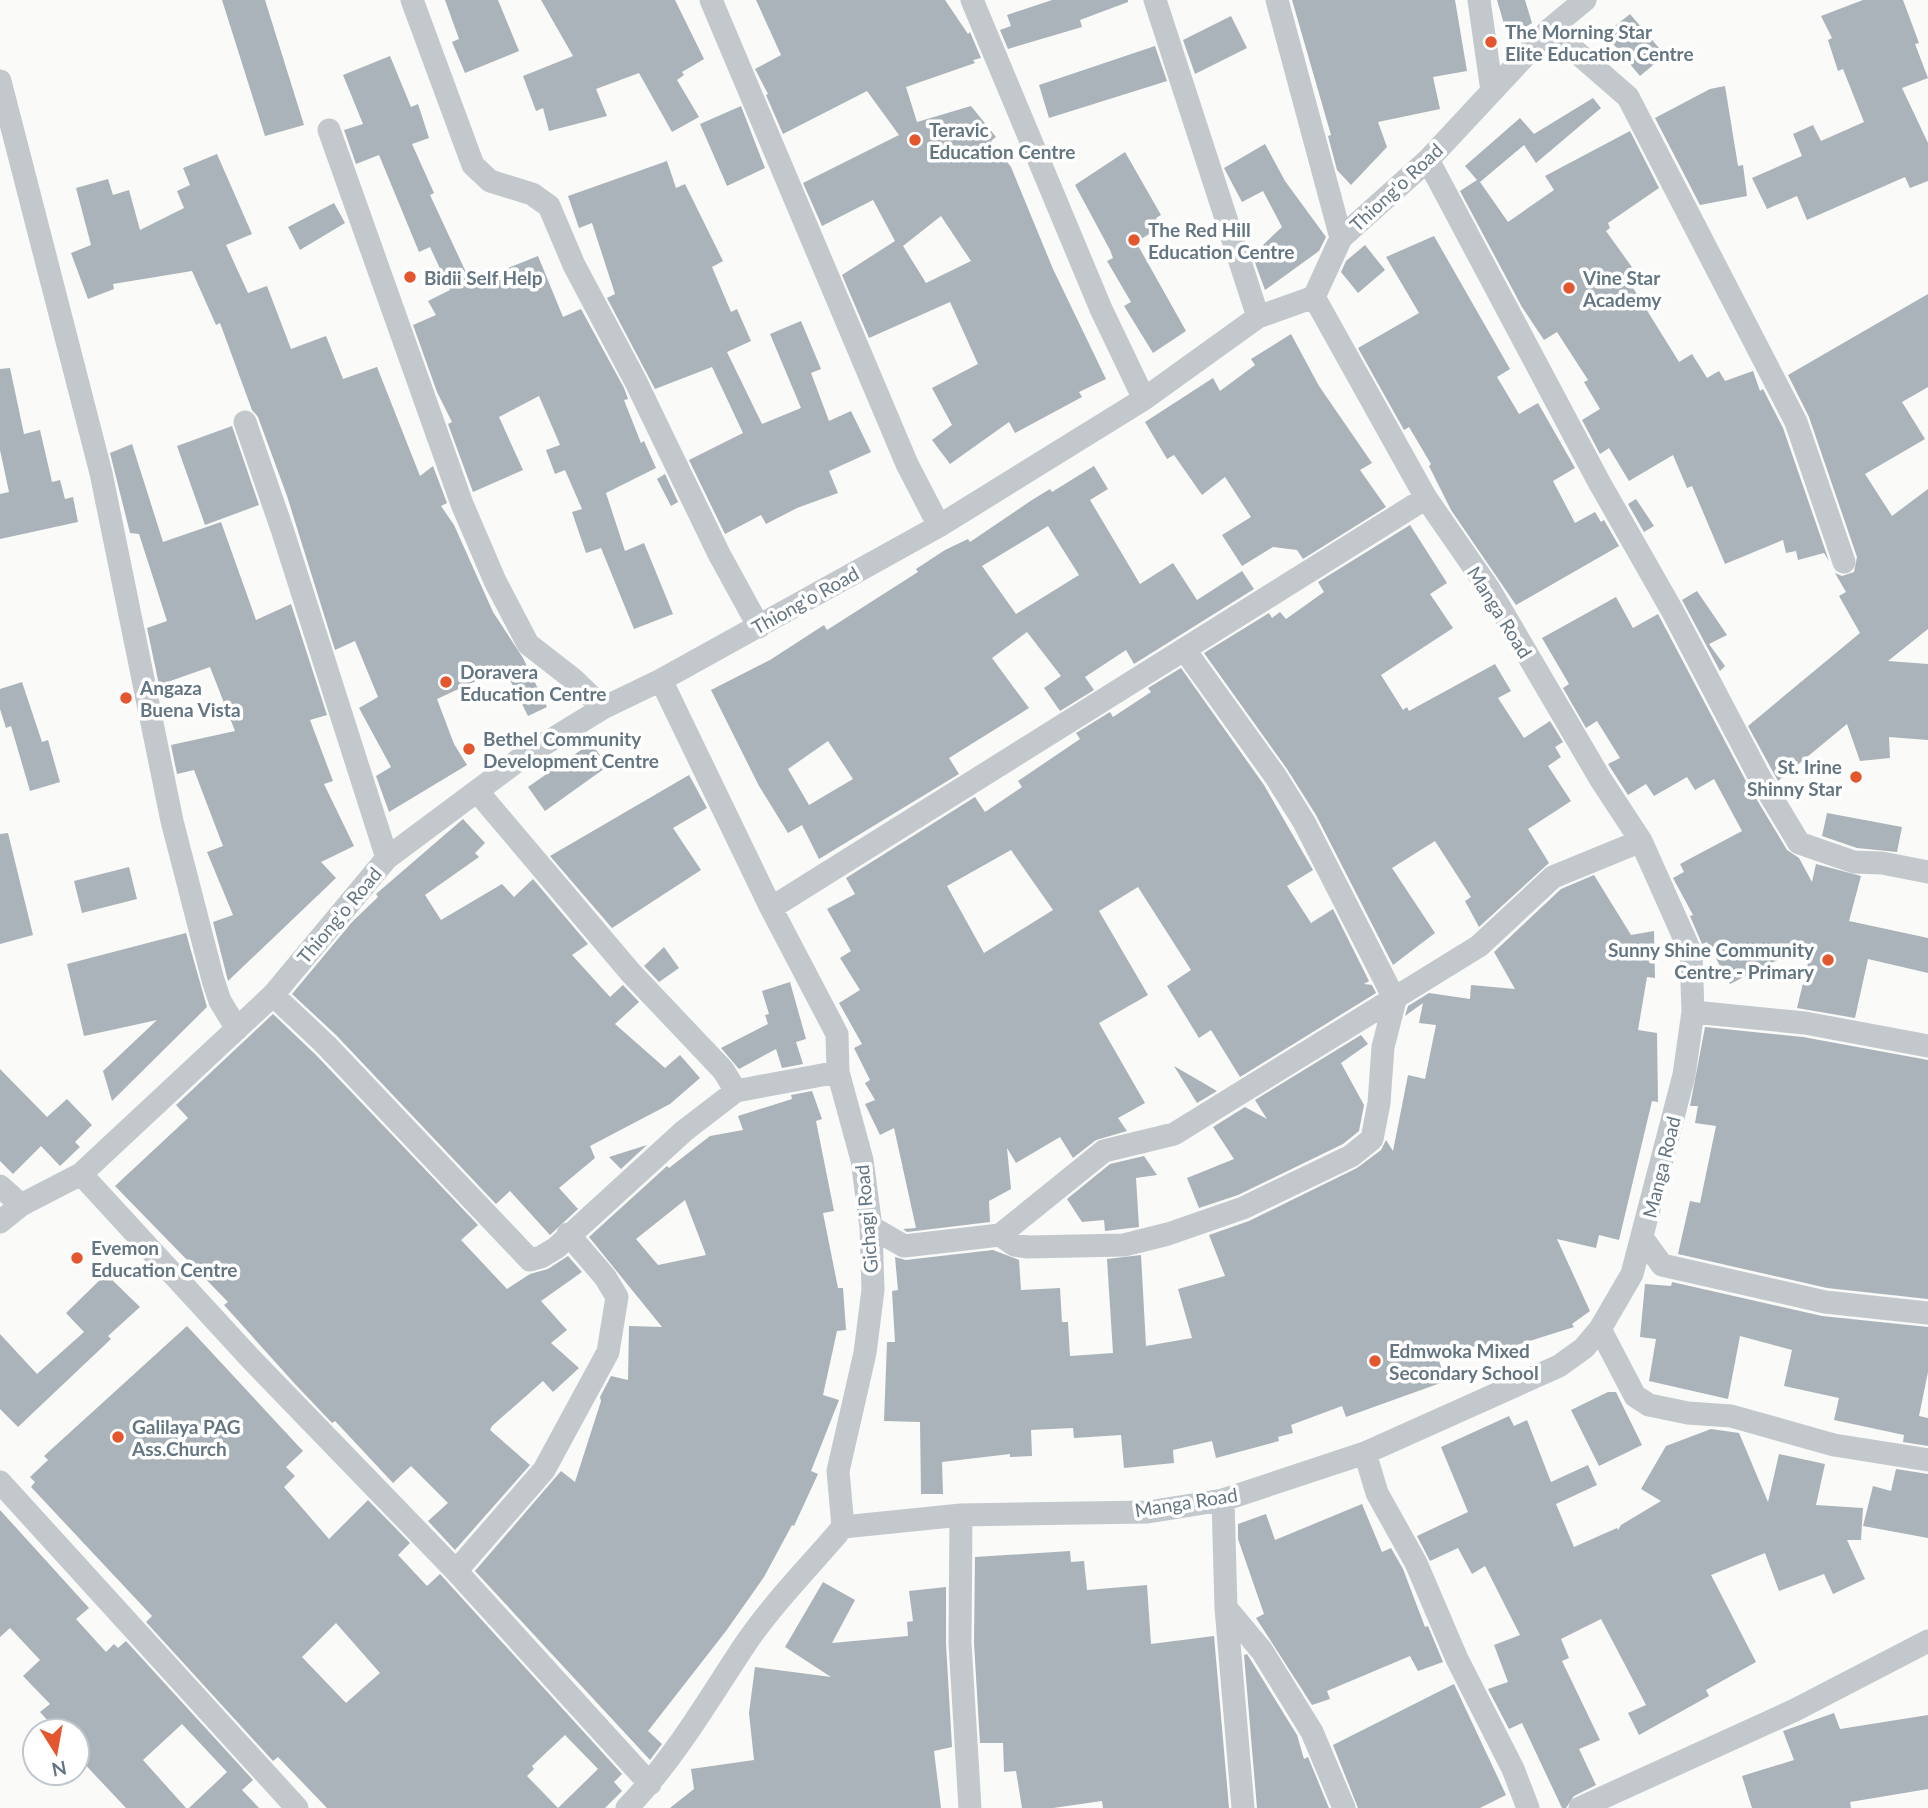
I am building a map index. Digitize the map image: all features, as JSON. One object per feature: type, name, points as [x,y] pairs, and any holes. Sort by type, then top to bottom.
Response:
[{"type":"street","points":[[412,0],[473,165],[490,181],[532,194],[549,206],[574,265],[636,382],[719,554],[759,627]]},
{"type":"street","points":[[710,0],[907,464],[939,526]]},
{"type":"street","points":[[972,0],[1101,309],[1144,399]]},
{"type":"street","points":[[1155,0],[1258,317]]},
{"type":"street","points":[[1277,0],[1340,238]]},
{"type":"street","points":[[1479,0],[1492,91]]},
{"type":"street","name":"Thiong'o Road","points":[[0,1222],[21,1205],[81,1174],[273,995],[387,858],[477,791],[603,708],[759,627],[939,526],[1144,399],[1258,317],[1314,297],[1340,238],[1428,160],[1550,29],[1585,0]]},
{"type":"street","points":[[1550,29],[1628,97],[1796,422],[1844,562]]},
{"type":"street","points":[[0,81],[101,473],[172,821],[213,980],[220,1001],[237,1029]]},
{"type":"street","points":[[329,130],[462,504],[495,580],[528,645],[573,679],[603,708]]},
{"type":"street","points":[[1428,160],[1760,778],[1800,843],[1854,862],[1882,863],[1928,872]]},
{"type":"street","name":"Manga Road","points":[[843,1527],[961,1515],[1149,1512],[1223,1500],[1364,1453],[1559,1366],[1584,1348],[1600,1329],[1632,1274],[1684,1075],[1692,1012],[1691,953],[1642,841],[1601,780],[1489,589],[1426,498],[1314,297]]},
{"type":"street","points":[[245,422],[387,858]]},
{"type":"street","points":[[771,908],[1426,498]]},
{"type":"street","points":[[1000,1236],[1014,1245],[1028,1247],[1124,1245],[1168,1234],[1243,1208],[1351,1156],[1372,1139],[1379,1103],[1383,1048],[1395,1000],[1304,822],[1276,777],[1184,649]]},
{"type":"street","name":"Gichagi Road","points":[[661,680],[771,908],[837,1034],[838,1072],[862,1160],[871,1227],[873,1290],[865,1353],[838,1471],[843,1527]]},
{"type":"street","points":[[477,791],[631,973],[723,1070],[736,1091]]},
{"type":"street","points":[[871,1227],[904,1246],[1000,1236],[1104,1151],[1174,1134],[1479,946],[1553,877],[1642,841]]},
{"type":"street","points":[[273,995],[326,1045],[530,1260],[541,1258],[556,1248],[568,1234],[684,1131],[736,1091],[838,1072]]},
{"type":"street","points":[[1692,1012],[1805,1023],[1928,1046]]},
{"type":"street","points":[[81,1174],[251,1359],[456,1571],[650,1784]]},
{"type":"street","points":[[0,1186],[21,1205]]},
{"type":"street","points":[[456,1571],[544,1470],[608,1352],[617,1297],[605,1277],[568,1234]]},
{"type":"street","points":[[1643,1240],[1662,1265],[1825,1302],[1928,1313]]},
{"type":"street","points":[[1600,1329],[1635,1396],[1649,1405],[1688,1413],[1731,1416],[1834,1445],[1928,1460]]},
{"type":"street","points":[[1364,1453],[1377,1493],[1416,1563],[1457,1660],[1513,1769],[1528,1808]]},
{"type":"street","points":[[0,1482],[297,1808]]},
{"type":"street","points":[[1223,1500],[1226,1608],[1243,1808]]},
{"type":"street","points":[[961,1515],[960,1643],[970,1808]]},
{"type":"street","points":[[627,1808],[650,1784],[690,1731],[748,1640],[843,1527]]},
{"type":"street","points":[[1226,1608],[1262,1651],[1312,1732],[1344,1808]]},
{"type":"street","points":[[1580,1808],[1795,1710],[1928,1641]]},
{"type":"building","points":[[222,0],[265,0],[304,125],[265,136]]},
{"type":"building","points":[[445,0],[498,0],[519,51],[465,73],[452,42],[459,39]]},
{"type":"building","points":[[541,0],[675,0],[704,59],[682,72],[684,75],[677,80],[699,117],[672,132],[639,73],[596,89],[607,116],[549,131],[543,108],[536,111],[523,76],[573,56]]},
{"type":"building","points":[[756,0],[945,0],[968,34],[970,32],[981,58],[973,60],[975,63],[906,87],[917,122],[971,106],[996,137],[991,141],[1011,167],[1053,269],[1106,379],[1079,392],[1082,397],[1015,433],[1009,422],[950,464],[932,440],[952,425],[932,388],[978,364],[950,302],[869,338],[842,275],[895,241],[873,200],[822,226],[803,183],[899,135],[867,91],[783,134],[755,69],[781,55]],"holes":[[[941,216],[971,261],[926,283],[903,246]]]},
{"type":"building","points":[[1052,0],[1128,2],[1080,20],[1082,27],[1008,49],[1000,30],[1011,26],[1007,15]]},
{"type":"building","points":[[1292,0],[1455,0],[1467,71],[1433,77],[1440,109],[1378,122],[1387,147],[1351,185],[1337,170],[1328,136],[1331,135]]},
{"type":"building","points":[[1497,0],[1525,0],[1532,23],[1508,38]]},
{"type":"building","points":[[1863,0],[1903,0],[1919,43],[1915,44],[1928,78],[1902,88],[1928,143],[1928,181],[1910,188],[1905,177],[1807,220],[1797,196],[1767,209],[1752,178],[1802,156],[1793,134],[1813,125],[1821,141],[1864,122],[1843,69],[1838,71],[1828,40],[1832,38],[1821,16]]},
{"type":"building","points":[[1630,14],[1665,55],[1640,76],[1605,34]]},
{"type":"building","points":[[1231,16],[1247,48],[1195,74],[1183,40]]},
{"type":"building","points":[[1155,46],[1167,81],[1049,118],[1039,85]]},
{"type":"building","points":[[390,56],[411,107],[418,104],[429,138],[412,144],[434,193],[430,195],[471,283],[538,256],[563,317],[581,309],[624,388],[628,399],[624,400],[641,443],[644,441],[656,468],[606,493],[625,551],[644,543],[673,614],[634,629],[601,548],[586,553],[572,512],[582,509],[565,470],[555,474],[546,450],[560,445],[539,396],[499,417],[523,470],[473,492],[448,424],[452,422],[437,392],[413,325],[436,315],[428,301],[450,290],[430,247],[419,252],[379,155],[356,164],[344,130],[363,124],[343,75]]},
{"type":"building","points":[[1725,86],[1738,166],[1743,165],[1747,196],[1700,205],[1655,118],[1710,89]]},
{"type":"building","points":[[1593,98],[1601,108],[1536,163],[1524,145],[1480,182],[1508,222],[1554,190],[1545,176],[1630,131],[1659,188],[1608,223],[1610,228],[1606,231],[1639,277],[1630,283],[1679,362],[1692,354],[1707,378],[1719,371],[1725,381],[1753,371],[1760,391],[1763,389],[1783,428],[1829,561],[1824,553],[1798,560],[1796,551],[1786,553],[1783,540],[1725,564],[1692,486],[1687,488],[1673,455],[1629,481],[1609,448],[1600,454],[1582,420],[1600,409],[1584,382],[1588,380],[1557,332],[1544,340],[1522,307],[1460,191],[1477,180],[1465,166],[1520,118],[1534,134]]},
{"type":"building","points":[[741,106],[765,168],[727,186],[700,124]]},
{"type":"building","points":[[1265,144],[1285,181],[1326,237],[1319,251],[1265,290],[1254,260],[1267,251],[1263,245],[1282,227],[1263,191],[1242,202],[1224,168]]},
{"type":"building","points":[[1125,152],[1161,215],[1156,218],[1161,227],[1136,242],[1186,331],[1153,353],[1124,306],[1131,302],[1107,261],[1113,258],[1110,250],[1075,185]]},
{"type":"building","points":[[217,154],[252,234],[226,245],[248,293],[267,286],[291,349],[326,336],[343,379],[377,367],[420,476],[433,466],[447,503],[441,506],[454,525],[493,612],[523,658],[547,707],[528,716],[504,668],[437,699],[454,744],[467,765],[389,812],[376,776],[391,767],[359,708],[378,697],[355,641],[335,650],[287,496],[258,417],[252,410],[220,323],[216,325],[192,271],[113,284],[114,289],[88,299],[71,253],[91,245],[76,188],[108,179],[113,195],[129,190],[140,230],[184,208],[177,191],[190,185],[183,168]]},
{"type":"building","points":[[667,161],[676,188],[685,184],[723,261],[712,267],[731,312],[737,309],[751,341],[727,352],[762,424],[801,408],[770,334],[801,321],[821,369],[811,373],[829,421],[851,411],[871,452],[829,471],[838,493],[797,508],[766,524],[761,515],[725,534],[689,460],[743,433],[712,367],[655,389],[607,298],[615,294],[592,223],[579,228],[568,196]]},
{"type":"building","points":[[334,203],[345,223],[300,250],[288,227]]},
{"type":"building","points":[[1434,236],[1510,369],[1497,377],[1519,414],[1538,403],[1575,468],[1553,481],[1575,523],[1595,512],[1601,522],[1604,520],[1619,546],[1516,605],[1451,510],[1429,466],[1431,464],[1409,427],[1404,430],[1358,348],[1419,313],[1386,257]]},
{"type":"building","points":[[1365,245],[1385,270],[1358,293],[1341,272],[1346,261]]},
{"type":"building","points":[[1928,294],[1928,387],[1902,402],[1925,439],[1865,474],[1892,516],[1928,489],[1928,629],[1888,661],[1928,664],[1928,740],[1889,737],[1890,758],[1860,761],[1847,724],[1778,781],[1748,726],[1860,633],[1839,596],[1846,592],[1835,573],[1842,576],[1854,572],[1857,557],[1809,417],[1788,375]]},
{"type":"building","points":[[1291,334],[1319,386],[1372,463],[1360,470],[1386,507],[1303,559],[1297,550],[1273,547],[1242,566],[1222,535],[1251,517],[1225,477],[1202,495],[1174,455],[1167,459],[1145,422],[1213,378],[1220,391],[1255,365],[1251,359]]},
{"type":"building","points":[[10,368],[24,434],[40,430],[52,482],[60,480],[65,499],[73,497],[78,522],[0,539],[0,494],[9,492],[0,450],[0,369]]},
{"type":"building","points":[[232,426],[259,505],[205,525],[177,446]]},
{"type":"building","points":[[132,444],[163,542],[221,522],[256,620],[291,604],[327,715],[310,720],[333,781],[324,784],[354,846],[321,862],[336,878],[228,981],[213,922],[233,915],[207,852],[223,846],[194,770],[177,774],[171,745],[235,731],[210,667],[159,685],[147,628],[167,621],[139,534],[130,533],[110,453]]},
{"type":"building","points":[[1094,466],[1108,489],[1090,500],[1140,584],[1173,563],[1197,600],[1242,571],[1254,589],[1134,664],[1126,650],[1085,677],[1094,690],[1060,711],[1044,688],[1061,676],[1027,632],[992,658],[1029,708],[949,758],[959,774],[819,859],[802,825],[788,833],[759,786],[711,690],[770,660],[824,625],[827,630],[918,572],[916,569],[945,550],[968,539],[970,542],[1050,489],[1052,492]],"holes":[[[1048,526],[1079,575],[1016,614],[982,566]],[[828,741],[853,779],[809,805],[788,769]]]},
{"type":"building","points":[[665,474],[678,502],[671,506],[657,479]]},
{"type":"building","points":[[1636,499],[1654,526],[1644,532],[1628,504]]},
{"type":"building","points":[[1410,525],[1447,583],[1430,594],[1453,628],[1381,675],[1403,710],[1407,707],[1409,711],[1495,664],[1511,691],[1498,698],[1524,738],[1550,721],[1563,742],[1555,747],[1561,757],[1548,766],[1571,801],[1528,829],[1549,863],[1479,927],[1465,901],[1471,897],[1435,841],[1392,868],[1435,933],[1393,965],[1316,815],[1287,769],[1204,653],[1269,613],[1272,618],[1280,612],[1286,619],[1324,592],[1318,582]]},
{"type":"building","points":[[1697,591],[1727,635],[1709,644],[1725,666],[1720,671],[1682,600]]},
{"type":"building","points":[[1616,597],[1633,628],[1658,614],[1748,785],[1787,850],[1799,858],[1812,882],[1816,864],[1861,876],[1849,921],[1928,938],[1928,973],[1868,959],[1855,1018],[1797,1008],[1813,942],[1730,984],[1707,942],[1702,944],[1690,916],[1693,915],[1673,878],[1684,872],[1680,864],[1742,831],[1714,779],[1695,790],[1687,777],[1654,796],[1646,784],[1628,795],[1608,764],[1620,758],[1597,721],[1586,728],[1563,688],[1569,684],[1542,638]]},
{"type":"building","points":[[1181,668],[1264,785],[1313,870],[1287,886],[1311,923],[1333,909],[1369,981],[1364,984],[1372,985],[1376,993],[1240,1077],[1211,1030],[1199,1038],[1167,986],[1191,970],[1138,887],[1099,911],[1148,995],[1099,1023],[1145,1103],[1118,1118],[1127,1131],[1096,1140],[1073,1158],[1060,1137],[1016,1163],[1007,1148],[1011,1189],[989,1201],[990,1222],[907,1232],[903,1229],[916,1228],[894,1128],[880,1135],[865,1104],[875,1100],[865,1083],[870,1080],[854,1048],[862,1044],[839,1003],[860,990],[840,958],[851,951],[827,909],[855,894],[846,878],[975,797],[985,812],[1022,787],[1018,781],[1080,739],[1076,733],[1110,712],[1113,717],[1151,692],[1148,688]],"holes":[[[1011,850],[1053,910],[984,953],[947,886]]]},
{"type":"building","points":[[22,682],[42,742],[48,740],[60,782],[30,791],[11,726],[6,728],[0,709],[0,689]]},
{"type":"building","points":[[591,743],[608,766],[545,811],[528,787]]},
{"type":"building","points":[[689,775],[707,808],[673,828],[701,870],[612,928],[550,856]]},
{"type":"building","points":[[1827,813],[1902,827],[1897,852],[1857,848],[1822,836]]},
{"type":"building","points":[[463,819],[485,843],[475,853],[479,857],[425,895],[441,920],[502,884],[514,897],[533,879],[588,944],[572,955],[610,997],[623,985],[639,1002],[615,1024],[665,1068],[680,1055],[700,1078],[670,1104],[590,1146],[595,1158],[559,1188],[578,1209],[550,1235],[510,1191],[496,1204],[336,1035],[292,994],[352,922],[378,897],[376,894]]},
{"type":"building","points":[[8,833],[33,935],[0,944],[0,834]]},
{"type":"building","points":[[129,867],[137,899],[82,913],[74,881]]},
{"type":"building","points":[[1594,875],[1631,935],[1654,931],[1655,978],[1647,977],[1638,1030],[1657,1033],[1658,1102],[1652,1101],[1619,1240],[1599,1235],[1596,1248],[1557,1239],[1590,1311],[1572,1324],[1574,1327],[1485,1355],[1482,1344],[1438,1358],[1446,1381],[1346,1417],[1342,1406],[1291,1425],[1293,1433],[1278,1437],[1279,1441],[1216,1458],[1212,1441],[1173,1450],[1174,1463],[1124,1468],[1121,1435],[1074,1438],[1073,1428],[1031,1430],[1032,1456],[1010,1457],[1010,1454],[942,1462],[943,1494],[921,1494],[920,1422],[884,1421],[887,1342],[895,1342],[892,1291],[898,1290],[895,1257],[906,1260],[993,1250],[1019,1260],[1021,1290],[1060,1288],[1062,1322],[1068,1322],[1070,1356],[1113,1353],[1107,1259],[1141,1255],[1146,1346],[1192,1338],[1178,1289],[1225,1276],[1209,1235],[1249,1221],[1357,1168],[1381,1150],[1386,1140],[1393,1151],[1408,1075],[1425,1079],[1436,1025],[1419,1023],[1423,1003],[1405,1016],[1408,1006],[1429,993],[1470,999],[1471,985],[1515,989],[1494,952],[1561,889]]},
{"type":"building","points":[[186,933],[207,1007],[112,1101],[103,1071],[157,1020],[84,1036],[67,964]]},
{"type":"building","points":[[664,947],[679,968],[659,982],[644,966]]},
{"type":"building","points":[[790,982],[806,1039],[796,1042],[803,1064],[782,1068],[776,1049],[739,1069],[721,1048],[768,1024],[765,1015],[769,1014],[762,991]]},
{"type":"building","points":[[273,1014],[316,1055],[478,1225],[461,1240],[507,1289],[530,1274],[548,1269],[568,1256],[582,1272],[541,1301],[567,1330],[551,1343],[579,1368],[553,1392],[543,1381],[492,1426],[490,1430],[530,1465],[455,1550],[428,1521],[448,1503],[411,1466],[393,1483],[335,1421],[332,1423],[295,1384],[224,1305],[228,1302],[115,1186],[188,1118],[176,1105]]},
{"type":"building","points":[[1705,1027],[1803,1037],[1928,1060],[1928,1299],[1827,1288],[1678,1254],[1690,1201],[1700,1203],[1716,1126],[1695,1123],[1698,1106],[1690,1106]]},
{"type":"building","points":[[1361,1035],[1368,1044],[1341,1063],[1364,1105],[1359,1131],[1343,1144],[1238,1195],[1199,1208],[1187,1178],[1234,1159],[1213,1127],[1245,1107],[1267,1119],[1255,1100]]},
{"type":"building","points":[[1174,1066],[1217,1091],[1197,1103]]},
{"type":"building","points":[[0,1069],[47,1117],[67,1099],[92,1125],[75,1142],[80,1147],[60,1166],[41,1146],[13,1174],[0,1161]]},
{"type":"building","points":[[812,1091],[822,1119],[816,1121],[834,1211],[823,1213],[838,1288],[843,1288],[846,1330],[837,1331],[823,1395],[839,1400],[811,1471],[818,1474],[794,1526],[792,1525],[764,1577],[726,1631],[648,1731],[662,1744],[650,1760],[475,1571],[561,1471],[575,1482],[600,1397],[611,1376],[628,1380],[629,1326],[662,1327],[589,1237],[667,1166],[669,1168],[710,1136],[743,1130],[738,1116],[792,1099],[791,1095]],"holes":[[[685,1200],[706,1255],[658,1265],[636,1239]]]},
{"type":"building","points":[[647,1145],[621,1169],[609,1157]]},
{"type":"building","points":[[1144,1156],[1157,1175],[1136,1178],[1139,1227],[1105,1231],[1104,1220],[1082,1222],[1067,1199],[1110,1164]]},
{"type":"building","points":[[106,1274],[140,1307],[108,1336],[111,1339],[18,1427],[0,1409],[0,1334],[37,1374],[84,1332],[66,1313]]},
{"type":"building","points":[[1672,1282],[1822,1316],[1928,1327],[1928,1372],[1919,1416],[1928,1418],[1928,1446],[1903,1442],[1904,1435],[1834,1420],[1839,1398],[1784,1386],[1792,1350],[1740,1336],[1728,1399],[1649,1381],[1656,1339],[1640,1337],[1645,1284],[1671,1286]]},
{"type":"building","points":[[187,1326],[303,1451],[286,1467],[295,1476],[284,1487],[329,1539],[368,1500],[410,1543],[398,1555],[427,1586],[440,1574],[622,1774],[614,1782],[622,1791],[605,1808],[558,1808],[327,1808],[278,1757],[273,1761],[146,1622],[152,1616],[31,1487],[35,1482],[30,1477],[48,1460],[44,1456]],"holes":[[[336,1623],[380,1673],[346,1703],[302,1657]],[[565,1735],[598,1769],[558,1808],[527,1776],[534,1769],[532,1766]]]},
{"type":"building","points":[[1608,1392],[1616,1392],[1642,1445],[1599,1466],[1571,1410]]},
{"type":"building","points":[[1509,1416],[1514,1426],[1527,1420],[1551,1482],[1588,1465],[1597,1485],[1556,1504],[1574,1547],[1617,1528],[1618,1530],[1621,1525],[1661,1501],[1641,1489],[1666,1446],[1711,1429],[1739,1433],[1768,1502],[1779,1454],[1825,1464],[1816,1505],[1863,1508],[1861,1540],[1847,1540],[1865,1579],[1833,1594],[1824,1574],[1779,1591],[1765,1553],[1711,1575],[1756,1662],[1706,1690],[1709,1696],[1639,1735],[1628,1713],[1646,1705],[1601,1619],[1561,1639],[1569,1658],[1562,1661],[1600,1740],[1579,1749],[1596,1785],[1574,1796],[1566,1808],[1562,1808],[1522,1723],[1509,1729],[1488,1689],[1508,1682],[1494,1645],[1520,1635],[1485,1566],[1472,1574],[1458,1548],[1430,1561],[1417,1536],[1468,1512],[1441,1447]]},
{"type":"building","points":[[1896,1469],[1928,1474],[1928,1538],[1863,1526],[1873,1486],[1891,1491]]},
{"type":"building","points":[[1362,1504],[1382,1552],[1391,1548],[1403,1569],[1425,1627],[1428,1626],[1443,1662],[1418,1671],[1410,1656],[1327,1691],[1330,1699],[1312,1705],[1256,1618],[1264,1614],[1238,1539],[1238,1524],[1266,1514],[1275,1540]]},
{"type":"building","points":[[0,1510],[89,1608],[76,1619],[106,1652],[114,1644],[118,1648],[126,1641],[253,1780],[242,1790],[259,1808],[189,1808],[227,1772],[182,1724],[143,1760],[186,1808],[126,1808],[91,1771],[91,1717],[44,1717],[40,1712],[50,1704],[23,1676],[40,1660],[10,1628],[0,1637]]},
{"type":"building","points":[[1070,1551],[1071,1562],[1084,1561],[1087,1590],[1147,1585],[1151,1644],[1214,1636],[1229,1808],[1103,1808],[1102,1801],[1053,1808],[1022,1808],[1016,1771],[1004,1772],[1003,1743],[980,1743],[974,1643],[975,1557]]},
{"type":"building","points":[[823,1582],[855,1600],[832,1643],[908,1636],[907,1622],[913,1621],[909,1591],[946,1587],[946,1644],[952,1747],[934,1751],[941,1808],[670,1808],[694,1789],[691,1769],[754,1760],[749,1713],[755,1667],[831,1677],[785,1647]]},
{"type":"building","points":[[1247,1654],[1297,1735],[1304,1759],[1308,1757],[1329,1808],[1257,1808],[1244,1655]]},
{"type":"building","points":[[1454,1684],[1506,1795],[1480,1808],[1358,1808],[1333,1745]]},
{"type":"building","points":[[1834,1713],[1840,1729],[1928,1715],[1928,1789],[1850,1802],[1851,1808],[1752,1808],[1742,1776],[1794,1760],[1783,1731]]},
{"type":"place","name":"The Morning Star Elite Education Centre","points":[[1491,42]]},
{"type":"place","name":"Teravic Education Centre","points":[[915,140]]},
{"type":"place","name":"The Red Hill Education Centre","points":[[1134,240]]},
{"type":"place","name":"Bidii Self Help","points":[[410,277]]},
{"type":"place","name":"Vine Star Academy","points":[[1569,288]]},
{"type":"place","name":"Doravera Education Centre","points":[[446,682]]},
{"type":"place","name":"Angaza Buena Vista","points":[[126,698]]},
{"type":"place","name":"Bethel Community Development Centre","points":[[469,749]]},
{"type":"place","name":"St. Irine Shinny Star","points":[[1856,777]]},
{"type":"place","name":"Sunny Shine Community Centre - Primary","points":[[1828,960]]},
{"type":"place","name":"Evemon Education Centre","points":[[77,1258]]},
{"type":"place","name":"Edmwoka Mixed Secondary School","points":[[1375,1361]]},
{"type":"place","name":"Galilaya PAG Ass.Church","points":[[118,1437]]}]
